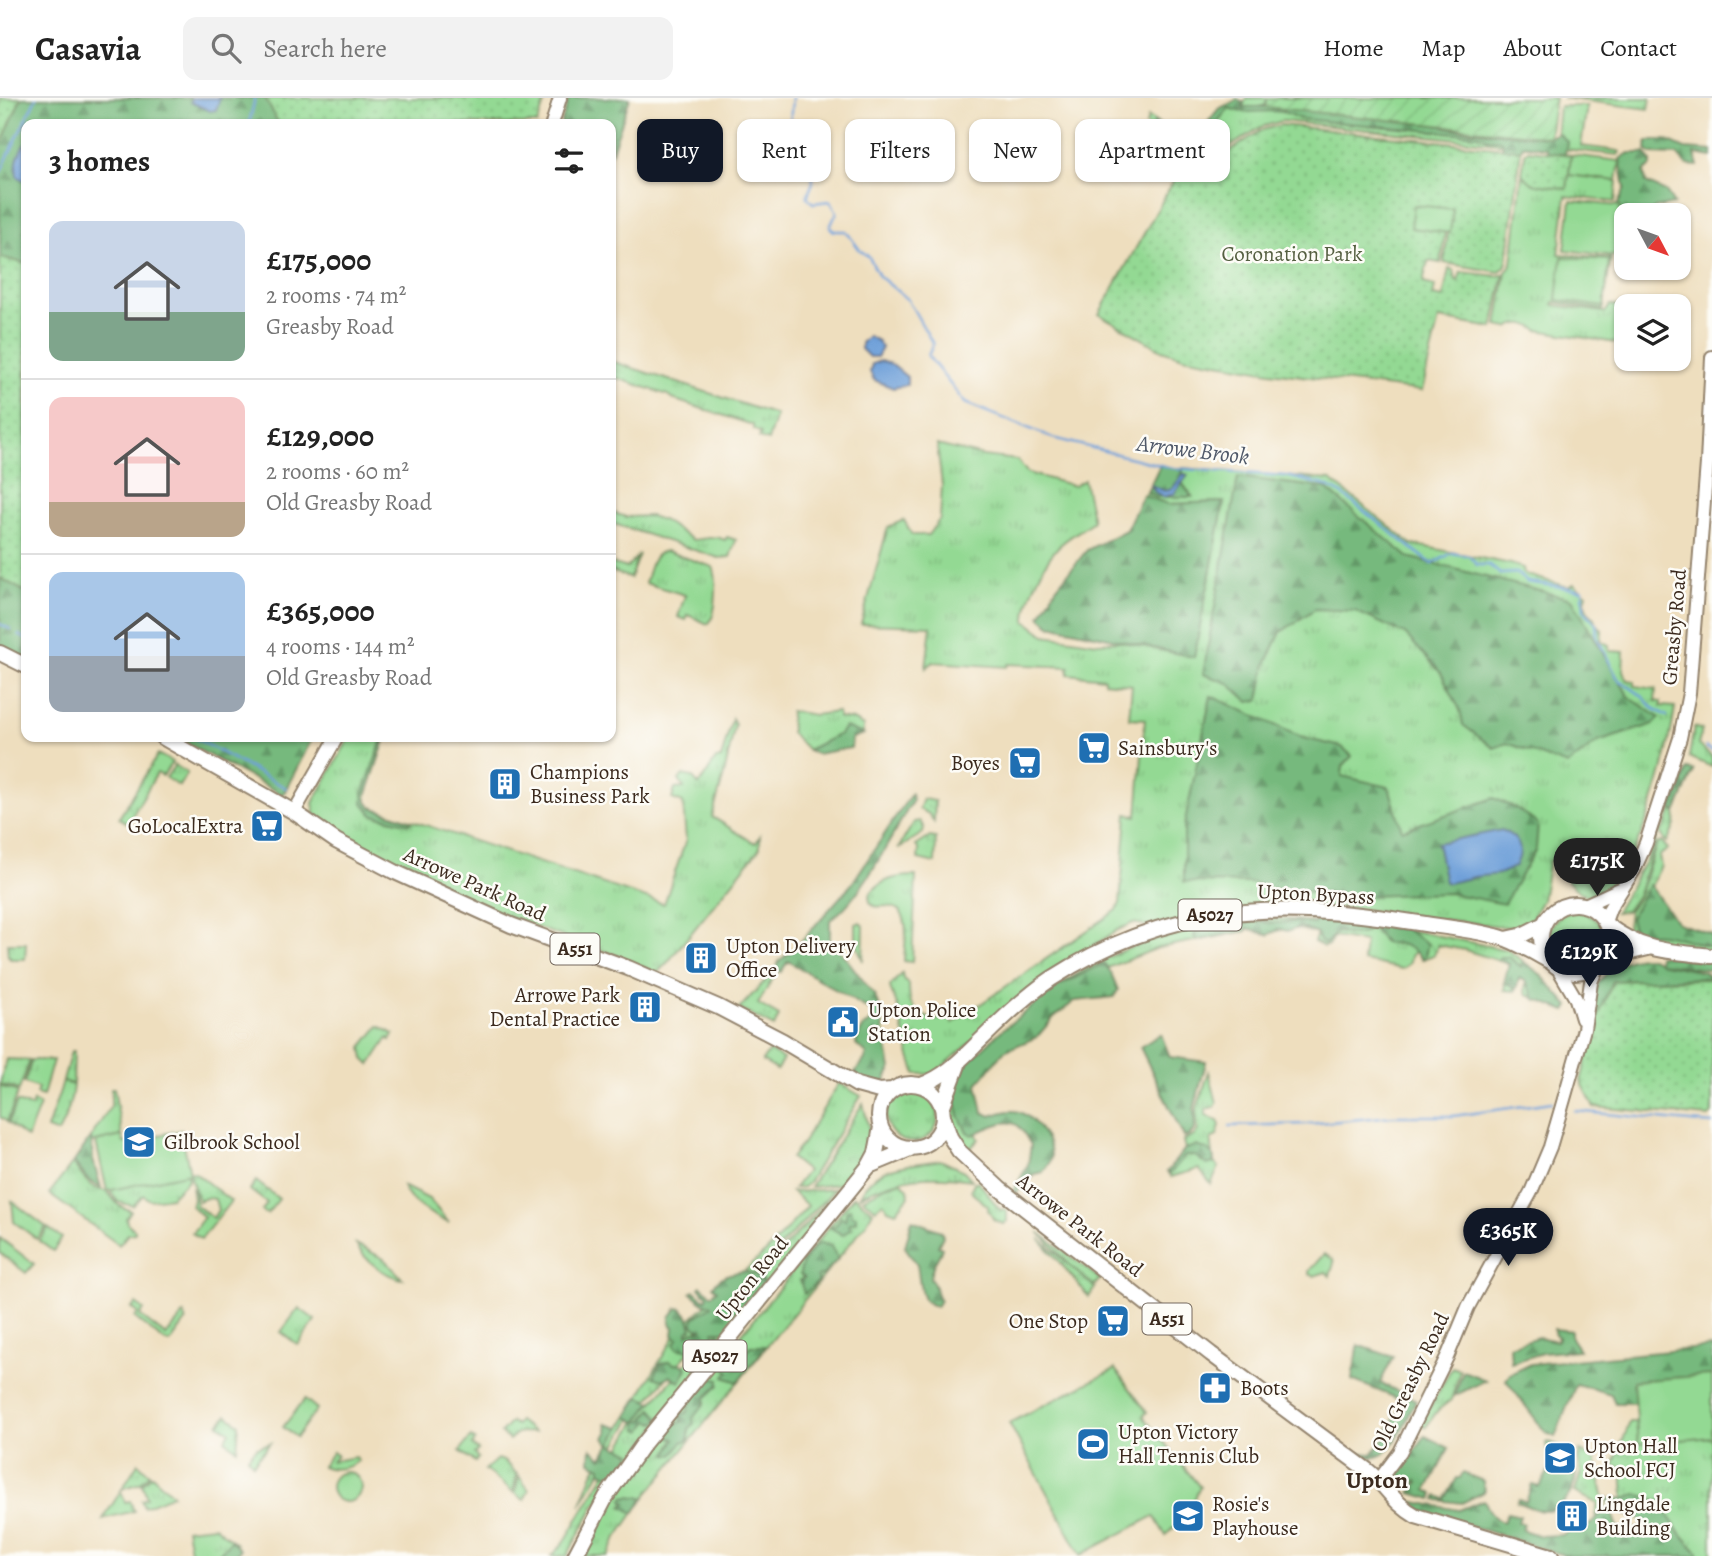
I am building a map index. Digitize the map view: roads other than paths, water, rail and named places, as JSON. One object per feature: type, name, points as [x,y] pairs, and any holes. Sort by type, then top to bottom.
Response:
[{"type":"main road","points":[[554,119],[561,98]]},
{"type":"main road","name":"Greasby Road","points":[[1606,923],[1621,888],[1634,870],[1646,843],[1680,738],[1689,693],[1707,461],[1712,356]]},
{"type":"main road","points":[[0,653],[21,664]]},
{"type":"main road","name":"Arrowe Park Road","points":[[171,742],[294,812],[336,841],[395,873],[511,925],[628,968],[718,1007],[858,1085],[879,1091],[892,1090]]},
{"type":"main road","points":[[294,812],[334,742]]},
{"type":"main road","points":[[1585,905],[1621,888]]},
{"type":"main road","points":[[1584,1029],[1576,999],[1542,945],[1544,924],[1554,911],[1570,904],[1585,905],[1597,911],[1606,923],[1633,943],[1648,948],[1712,956]]},
{"type":"main road","name":"Upton Bypass","points":[[920,1086],[939,1077],[958,1063],[1011,1011],[1050,980],[1118,943],[1198,917],[1272,909],[1393,919],[1506,939],[1554,964]]},
{"type":"main road","points":[[1601,960],[1609,943],[1606,923]]},
{"type":"main road","name":"Upton Bypass","points":[[1506,939],[1533,931],[1544,924]]},
{"type":"main road","points":[[1554,964],[1564,970],[1583,971],[1601,960],[1648,948]]},
{"type":"main road","name":"Old Greasby Road","points":[[1380,1480],[1400,1452],[1448,1355],[1468,1307],[1531,1192],[1550,1147],[1584,1029],[1591,982],[1601,960]]},
{"type":"main road","name":"Upton Bypass","points":[[943,1112],[958,1063]]},
{"type":"main road","name":"Arrowe Park Road","points":[[858,1085],[872,1103],[880,1123]]},
{"type":"main road","points":[[913,1148],[932,1141],[942,1125],[943,1112],[934,1094],[920,1086],[902,1085],[892,1090],[885,1098],[880,1123],[893,1143],[913,1148],[960,1151]]},
{"type":"main road","name":"Arrowe Park Road","points":[[943,1112],[950,1136],[960,1151],[1052,1231],[1380,1480]]},
{"type":"main road","name":"Upton Road","points":[[575,1556],[606,1497],[641,1447],[870,1166],[876,1153],[880,1123]]},
{"type":"main road","name":"Upton Road","points":[[870,1166],[913,1148]]},
{"type":"main road","name":"A551","points":[[1380,1480],[1399,1506],[1416,1516],[1551,1556]]},
{"type":"water","points":[[192,98],[220,98],[216,110],[210,111],[190,102]]},
{"type":"water","points":[[21,151],[21,179],[16,171]]},
{"type":"water","points":[[868,336],[878,341],[882,348],[877,357],[869,357],[861,349],[861,343]]},
{"type":"water","points":[[880,361],[891,364],[907,377],[907,385],[893,388],[874,380],[870,372],[872,364]]},
{"type":"water","points":[[1183,474],[1188,475],[1174,494],[1164,497],[1155,492],[1151,485],[1165,491],[1172,489]]},
{"type":"water","points":[[1502,830],[1519,845],[1520,855],[1515,867],[1499,874],[1445,882],[1437,843]]},
{"type":"waterway","points":[[26,119],[36,98]]},
{"type":"waterway","points":[[250,119],[255,98]]},
{"type":"waterway","name":"Arrowe Brook","points":[[792,98],[791,128],[800,142],[797,154],[812,167],[813,182],[807,197],[813,203],[830,201],[837,212],[830,227],[834,231],[846,231],[860,250],[869,257],[879,276],[908,300],[933,344],[928,356],[965,403],[1053,438],[1172,468],[1286,476],[1324,485],[1342,494],[1432,564],[1452,553],[1469,556],[1477,565],[1489,565],[1500,574],[1516,573],[1527,582],[1583,590],[1584,610],[1596,623],[1597,637],[1618,679],[1667,716]]},
{"type":"waterway","points":[[0,173],[21,129]]},
{"type":"waterway","points":[[0,624],[10,629]]},
{"type":"waterway","points":[[202,742],[286,788]]},
{"type":"waterway","name":"Arrowe Brook","points":[[1706,747],[1712,751]]},
{"type":"waterway","points":[[1230,1126],[1307,1124],[1393,1116],[1453,1116],[1552,1102]]},
{"type":"waterway","points":[[1575,1111],[1712,1124]]},
{"type":"place","name":"Sainsbury's","points":[[1094,748]]},
{"type":"place","name":"Boyes","points":[[1025,763]]},
{"type":"place","name":"Champions Business Park","points":[[505,784]]},
{"type":"place","name":"GoLocalExtra","points":[[267,826]]},
{"type":"place","name":"Upton Delivery Office","points":[[701,958]]},
{"type":"place","name":"Arrowe Park Dental Practice","points":[[645,1007]]},
{"type":"place","name":"Upton Police Station","points":[[843,1022]]},
{"type":"place","name":"Gilbrook School","points":[[139,1142]]},
{"type":"place","name":"One Stop","points":[[1113,1321]]},
{"type":"place","name":"Boots","points":[[1215,1388]]},
{"type":"place","name":"Upton Victory Hall Tennis Club","points":[[1093,1444]]},
{"type":"place","name":"Upton Hall School FCJ","points":[[1560,1458]]},
{"type":"place","name":"Rosie's Playhouse","points":[[1188,1516]]},
{"type":"place","name":"Lingdale Building","points":[[1572,1516]]},
{"type":"district","name":"Upton","points":[[1377,1480]]},
{"type":"park label","name":"Coronation Park","points":[[1292,254]]}]
